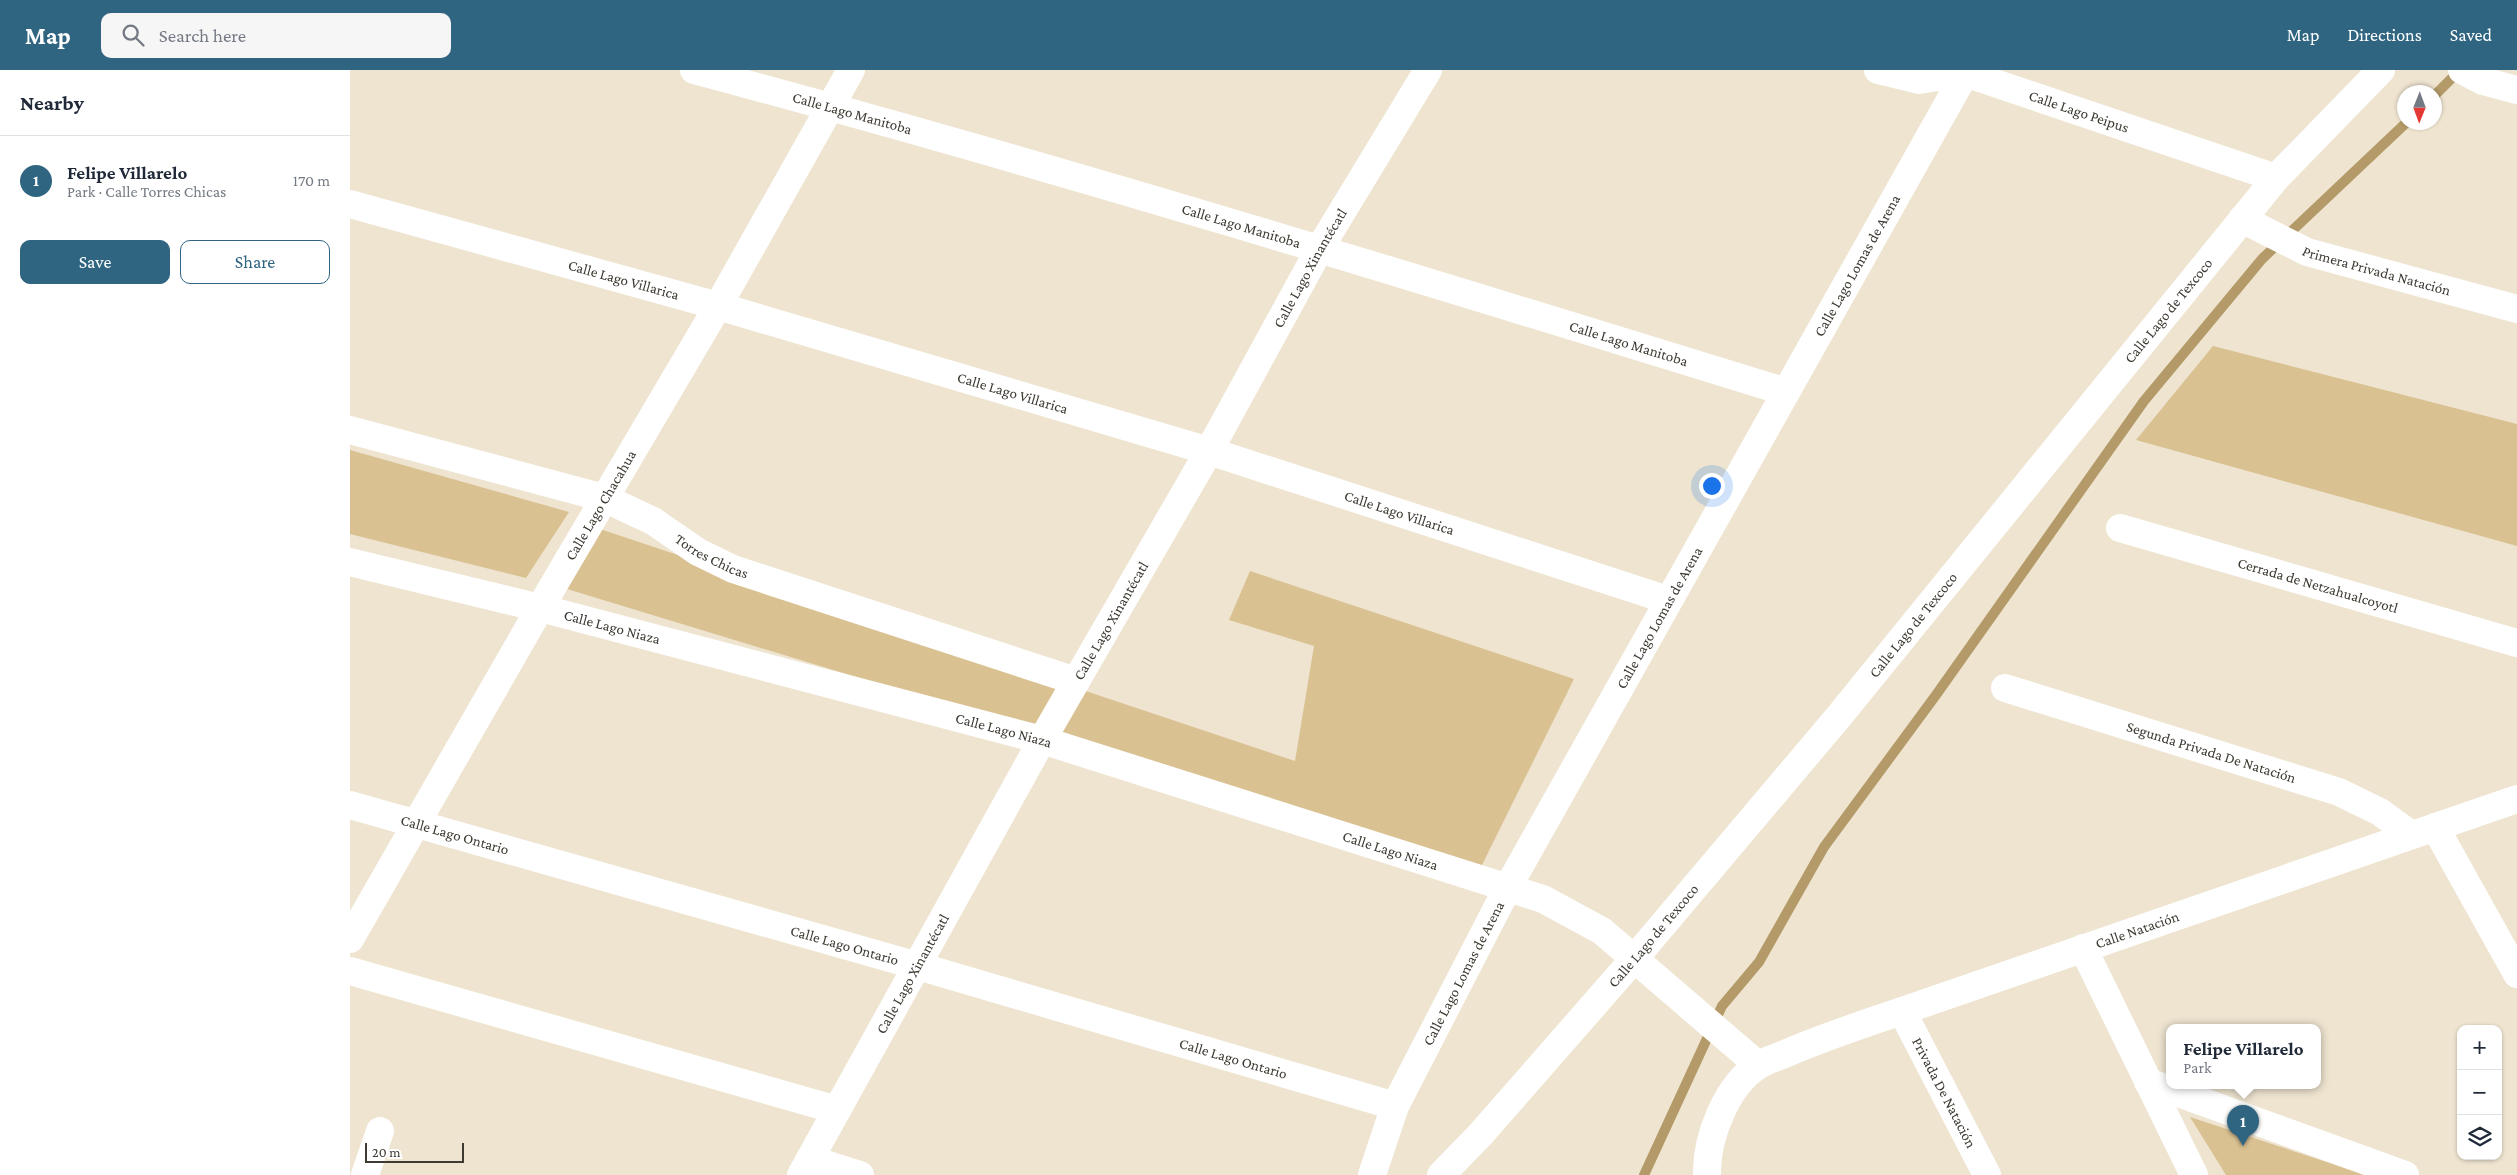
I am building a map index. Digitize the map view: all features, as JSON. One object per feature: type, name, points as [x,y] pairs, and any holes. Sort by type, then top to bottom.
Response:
[{"type":"street","name":"Calle Lago Manitoba","points":[[694,70],[831,107],[1320,248],[1786,392]]},
{"type":"street","name":"Calle Lago Chacahua","points":[[350,939],[540,608],[718,306],[851,70]]},
{"type":"street","name":"Calle Lago Xinantécatl","points":[[806,1167],[1042,740],[1209,451],[1320,248],[1428,70]]},
{"type":"street","name":"Calle Lago Peipus","points":[[1878,70],[1919,80],[1966,72],[2276,178]]},
{"type":"street","name":"Calle Lago de Texcoco","points":[[1441,1175],[1480,1135],[1634,959],[2253,225],[2276,178],[2381,70]]},
{"type":"street","name":"Calle Lago Lomas de Arena","points":[[1372,1175],[1395,1106],[1508,887],[1966,72]]},
{"type":"street","points":[[2469,74],[2517,90]]},
{"type":"street","name":"Calle Lago Villarica","points":[[350,204],[718,306],[1209,451],[1668,600]]},
{"type":"street","name":"Primera Privada Natación","points":[[2253,225],[2307,252],[2517,309]]},
{"type":"street","name":"Torres Chicas","points":[[350,430],[604,498],[653,521],[698,552],[733,569],[1076,681]]},
{"type":"street","name":"Cerrada de Netzahualcoyotl","points":[[2120,528],[2517,643]]},
{"type":"street","name":"Calle Lago Niaza","points":[[350,562],[540,608],[1042,740],[1508,887],[1573,914],[1602,931],[1696,1014],[1758,1065]]},
{"type":"street","name":"Segunda Privada De Natación","points":[[2005,688],[2339,792],[2423,830]]},
{"type":"street","name":"Calle Natación","points":[[1758,1065],[1806,1045],[1902,1011],[2423,830],[2517,800]]},
{"type":"street","name":"Calle Lago Ontario","points":[[350,805],[918,966],[1395,1106]]},
{"type":"street","points":[[2423,830],[2517,974]]},
{"type":"street","points":[[2083,948],[2194,1175]]},
{"type":"street","points":[[350,971],[837,1110]]},
{"type":"street","name":"Privada De Natación","points":[[1902,1011],[1987,1175]]},
{"type":"street","points":[[1707,1175],[1712,1130],[1729,1098],[1758,1065]]},
{"type":"street","points":[[2148,1082],[2166,1089]]},
{"type":"street","points":[[2167,1089],[2405,1175]]},
{"type":"street","points":[[366,1175],[380,1132]]},
{"type":"street","points":[[806,1167],[860,1175]]},
{"type":"shaded area","points":[[2213,346],[2517,424],[2517,546],[2136,440]]},
{"type":"shaded area","points":[[350,450],[569,512],[526,578],[350,534]]},
{"type":"shaded area","points":[[600,529],[1295,761],[1314,646],[1229,620],[1250,571],[1574,679],[1481,867],[567,589]]},
{"type":"shaded area","points":[[2190,1117],[2366,1175],[2226,1175]]},
{"type":"waterway","points":[[2442,88],[2460,70]]},
{"type":"waterway","points":[[1644,1175],[1722,1006],[1759,962],[1824,847],[1936,695],[2144,401],[2262,259],[2399,130]]},
{"type":"place","name":"Felipe Villarelo","points":[[2243,1146]]}]
